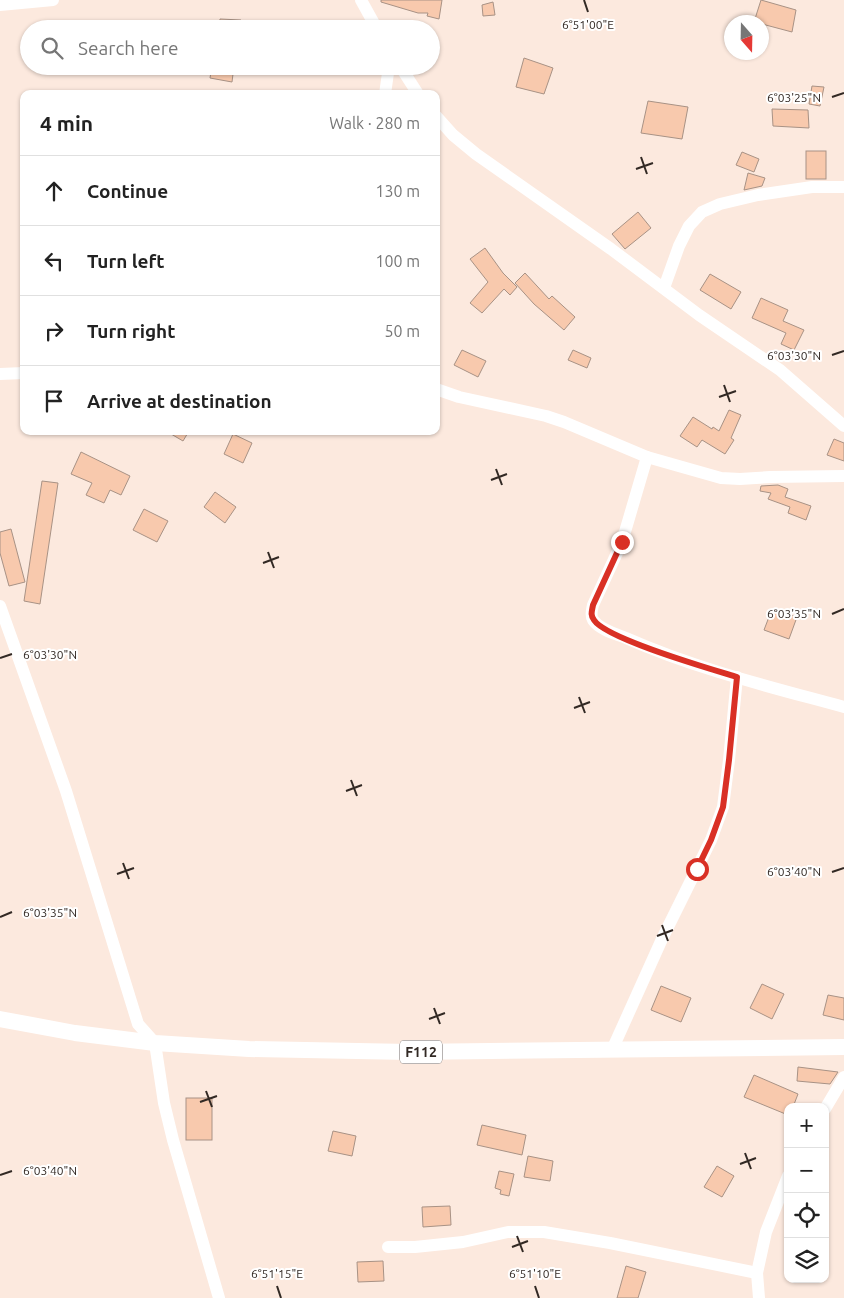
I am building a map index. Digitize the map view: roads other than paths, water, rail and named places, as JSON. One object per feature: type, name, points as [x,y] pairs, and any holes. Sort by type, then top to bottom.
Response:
[{"type":"main road","name":"F112","points":[[0,1019],[75,1033],[155,1043],[249,1049],[390,1052],[844,1047]]},
{"type":"street","points":[[0,5],[53,0]]},
{"type":"street","points":[[361,0],[372,20]]},
{"type":"street","points":[[385,90],[387,75]]},
{"type":"street","points":[[406,75],[415,90]]},
{"type":"street","points":[[440,120],[476,154],[612,249],[699,315],[780,370],[844,426]]},
{"type":"street","points":[[664,288],[685,232],[702,212],[720,204],[758,195],[812,187],[844,187]]},
{"type":"street","points":[[0,374],[20,373]]},
{"type":"street","points":[[440,390],[459,397],[546,416],[647,457],[722,478],[844,476]]},
{"type":"street","points":[[647,457],[622,542],[593,605],[591,613],[593,619],[606,630],[663,654],[844,707]]},
{"type":"street","points":[[0,606],[66,791],[138,1024],[155,1043],[164,1102],[173,1140],[219,1298]]},
{"type":"street","points":[[612,1050],[662,939],[711,840],[723,807],[737,677]]},
{"type":"street","points":[[829,1103],[844,1077]]},
{"type":"street","points":[[759,1298],[757,1274],[766,1232],[784,1186]]},
{"type":"street","points":[[388,1247],[415,1247],[464,1242],[508,1232],[544,1232],[610,1243],[757,1274]]}]
